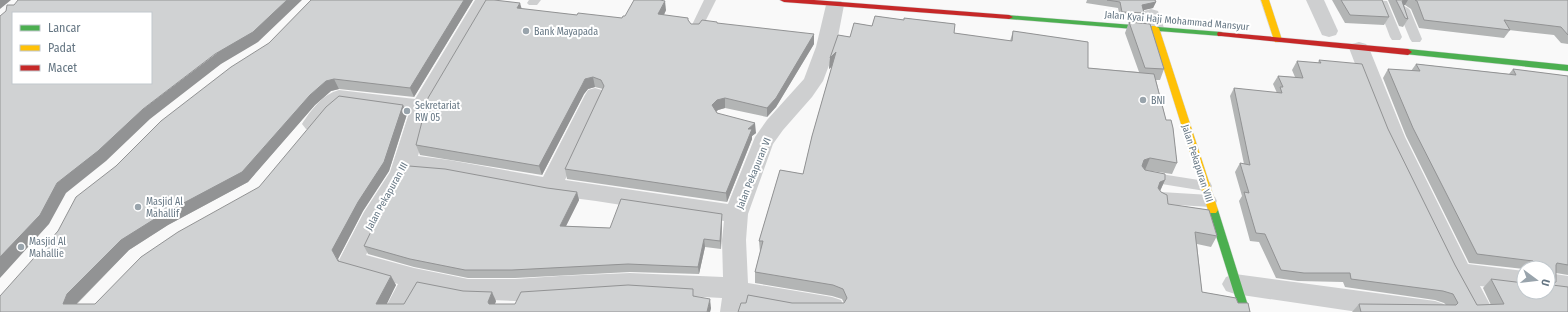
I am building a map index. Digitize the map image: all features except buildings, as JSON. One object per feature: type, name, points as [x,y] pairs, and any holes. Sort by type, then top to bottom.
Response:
[{"type":"main road","name":"Jalan Kyai Haji Mohammad Mansyur","points":[[784,0],[836,2],[971,15],[1151,18],[1278,40],[1568,68]]},
{"type":"main road","points":[[1265,0],[1278,40]]},
{"type":"main road","points":[[970,2],[971,15]]},
{"type":"main road","name":"Jalan Pekapuran VIII","points":[[1151,18],[1244,312]]},
{"type":"main road","points":[[1393,37],[1420,40]]},
{"type":"street","name":"Jalan Pekapuran III","points":[[414,278],[353,262],[351,260],[372,218],[400,175],[405,164],[421,108],[484,0]]},
{"type":"street","points":[[1315,0],[1329,31]]},
{"type":"street","name":"Jalan Pekapuran VI","points":[[735,297],[734,240],[736,214],[763,142],[762,126],[805,92],[813,81],[826,47],[836,2]]},
{"type":"street","points":[[1359,48],[1394,137],[1460,273],[1481,312]]},
{"type":"street","points":[[550,187],[595,95]]},
{"type":"street","points":[[300,139],[323,111],[339,97],[421,108]]},
{"type":"street","points":[[405,164],[449,168],[550,187],[596,192],[736,214]]},
{"type":"street","points":[[1460,273],[1516,280]]},
{"type":"street","points":[[396,312],[414,278],[468,289],[510,301],[560,286],[630,283],[832,308]]},
{"type":"street","points":[[1236,284],[1435,312]]},
{"type":"street","points":[[1556,284],[1568,286]]},
{"type":"lane","points":[[696,28],[710,0]]},
{"type":"lane","points":[[1381,0],[1393,37]]},
{"type":"lane","points":[[1404,10],[1420,40]]},
{"type":"lane","points":[[1145,176],[1205,186]]},
{"type":"lane","points":[[1161,198],[1210,201]]},
{"type":"traffic: fast","points":[[1009,17],[1221,34]]},
{"type":"traffic: fast","points":[[1408,52],[1568,68]]},
{"type":"traffic: fast","points":[[1213,210],[1245,312]]},
{"type":"traffic: slow","points":[[1265,0],[1278,40]]},
{"type":"traffic: slow","points":[[1155,28],[1213,210]]},
{"type":"traffic: jam","points":[[784,0],[1009,17]]},
{"type":"traffic: jam","points":[[1221,34],[1408,52]]},
{"type":"place","name":"Bank Mayapada","points":[[526,31]]},
{"type":"place","name":"BNI","points":[[1143,100]]},
{"type":"place","name":"Sekretariat RW 05","points":[[407,111]]},
{"type":"place","name":"Masjid Al Mahallif","points":[[138,207]]},
{"type":"place","name":"Masjid Al Mahallie","points":[[21,247]]}]
